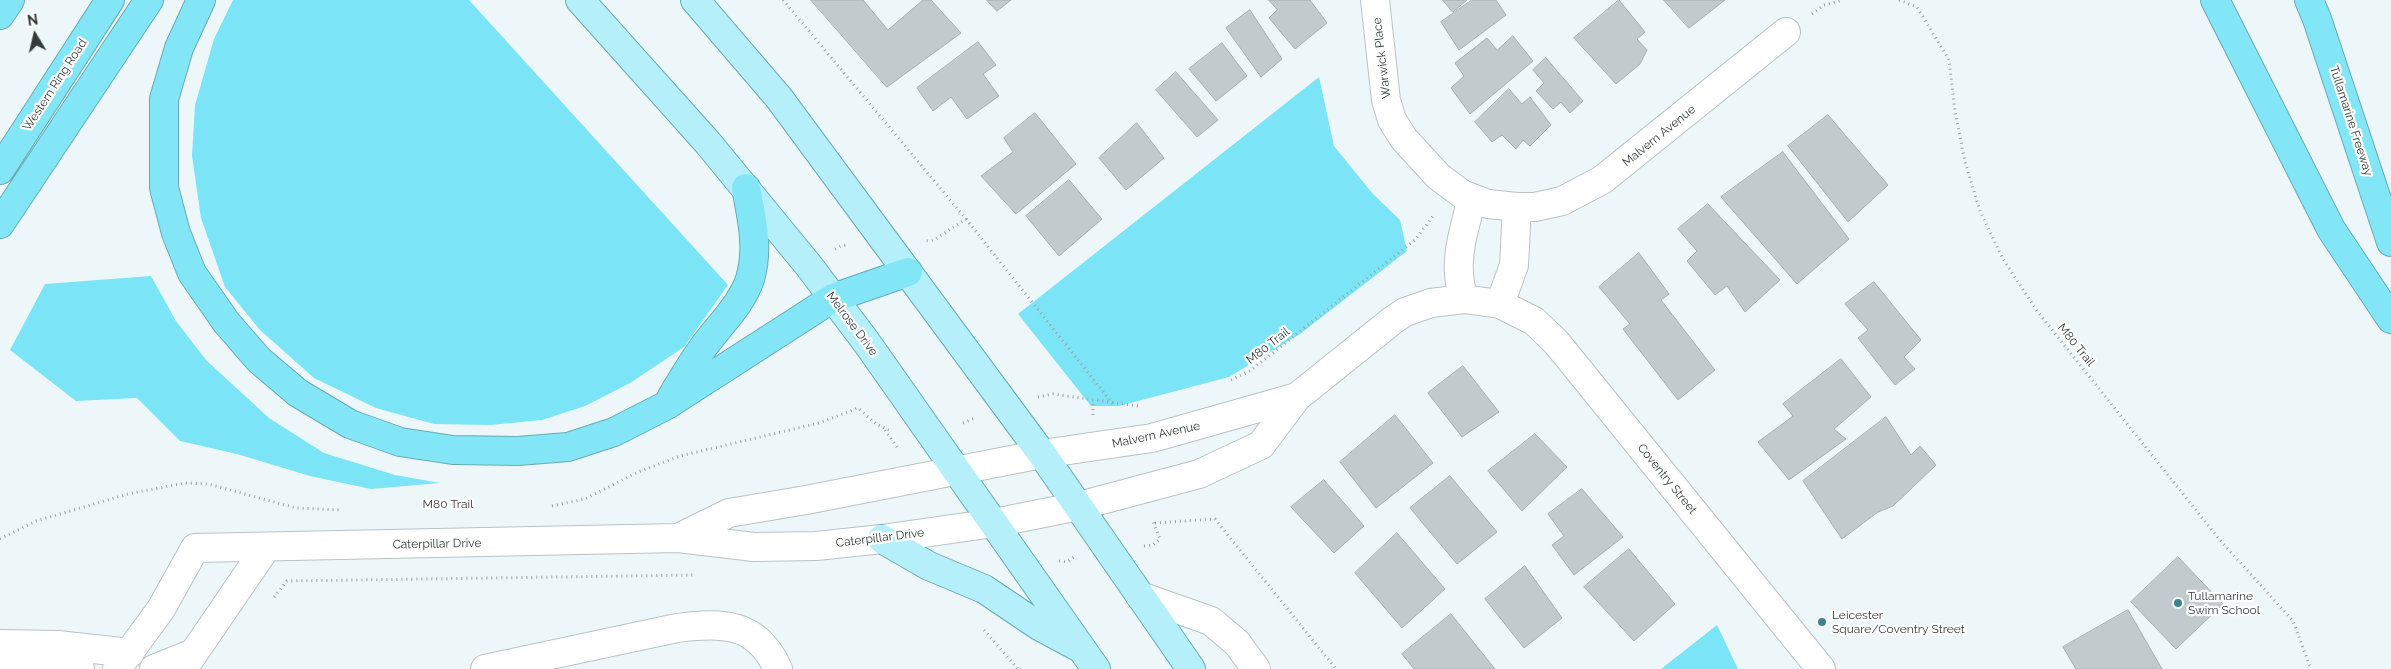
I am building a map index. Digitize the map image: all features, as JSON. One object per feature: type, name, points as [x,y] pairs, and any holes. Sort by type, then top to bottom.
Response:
[{"type":"highway","points":[[0,15],[10,0]]},
{"type":"highway","name":"Western Ring Road","points":[[0,170],[110,0]]},
{"type":"highway","points":[[0,224],[149,0]]},
{"type":"highway","points":[[201,0],[179,48],[164,99],[164,188],[176,233],[192,273],[226,322],[258,360],[298,393],[350,424],[400,442],[453,450],[518,451],[568,447],[614,432],[667,405],[833,298],[908,272]]},
{"type":"highway","points":[[2215,0],[2331,229],[2391,319]]},
{"type":"highway","name":"Tullamarine Freeway","points":[[2309,0],[2318,19],[2391,242]]},
{"type":"highway","points":[[667,405],[702,349],[736,304],[749,281],[754,238],[746,188]]},
{"type":"main road","name":"Melrose Drive","points":[[580,0],[746,188],[833,298],[1090,659]]},
{"type":"main road","points":[[695,0],[779,98],[1080,506],[1140,596],[1192,669]]},
{"type":"main road","points":[[882,539],[929,566],[984,589],[1090,659]]},
{"type":"street","name":"Warwick Place","points":[[1376,0],[1381,72],[1392,120],[1404,139],[1462,193]]},
{"type":"street","name":"Malvern Avenue","points":[[1462,193],[1517,207],[1534,207],[1562,201],[1602,180],[1786,32]]},
{"type":"street","points":[[1462,193],[1458,282],[1464,299]]},
{"type":"street","points":[[1500,304],[1514,265],[1517,207]]},
{"type":"street","name":"Malvern Avenue","points":[[1080,506],[1199,474],[1261,445],[1297,397],[1406,312],[1430,303],[1464,299],[1500,304]]},
{"type":"street","name":"Coventry Street","points":[[1500,304],[1534,321],[1556,342],[1820,669]]},
{"type":"street","name":"Malvern Avenue","points":[[1042,454],[1152,438],[1297,397]]},
{"type":"street","name":"Caterpillar Drive","points":[[678,538],[729,513],[1042,454]]},
{"type":"street","name":"Caterpillar Drive","points":[[123,661],[162,609],[195,548],[265,549],[678,538],[754,547],[816,546],[882,539],[994,523],[1080,506]]},
{"type":"street","points":[[154,669],[188,661],[265,549]]},
{"type":"street","points":[[1140,596],[1211,621],[1237,642],[1256,669]]},
{"type":"street","points":[[485,669],[677,628],[706,624],[726,624],[744,631],[759,642],[773,657],[778,669]]},
{"type":"street","points":[[0,644],[58,645],[123,661]]},
{"type":"street","points":[[0,662],[80,669]]},
{"type":"path","name":"M80 Trail","points":[[1899,0],[1917,7],[1950,60],[1955,111],[1965,162],[1980,211],[2003,259],[2037,311],[2219,539],[2293,621],[2311,669]]},
{"type":"path","name":"M80 Trail","points":[[1224,384],[1250,372],[1415,240],[1462,193]]},
{"type":"path","points":[[966,219],[1113,404]]},
{"type":"path","points":[[1044,395],[1053,394],[1113,404],[1141,406]]},
{"type":"path","points":[[543,509],[585,499],[638,472],[680,456],[820,423],[858,408],[885,430]]},
{"type":"path","points":[[0,540],[36,521],[128,494],[185,483],[208,484],[296,508],[345,511]]},
{"type":"path","points":[[1155,522],[1215,519],[1336,669]]},
{"type":"path","points":[[273,598],[287,581],[702,574]]},
{"type":"shaded area","points":[[233,0],[469,0],[728,285],[684,347],[630,383],[585,406],[542,420],[491,425],[434,424],[376,408],[314,378],[260,330],[225,287],[201,218],[192,156],[195,105],[214,39]]},
{"type":"shaded area","points":[[1319,77],[1334,146],[1372,193],[1400,220],[1407,251],[1300,334],[1229,377],[1119,406],[1091,406],[1018,314]]},
{"type":"shaded area","points":[[151,276],[176,321],[206,360],[269,418],[324,453],[395,475],[440,483],[371,489],[310,476],[237,454],[180,441],[137,398],[76,401],[10,350],[45,284]]},
{"type":"shaded area","points":[[1717,625],[1738,669],[1661,669]]},
{"type":"building","points":[[811,0],[863,0],[888,30],[923,0],[931,0],[961,33],[887,87]]},
{"type":"building","points":[[987,0],[1011,0],[997,11]]},
{"type":"building","points":[[1269,0],[1310,0],[1327,23],[1295,49],[1269,18],[1277,10]]},
{"type":"building","points":[[1443,0],[1467,0],[1453,12]]},
{"type":"building","points":[[1472,0],[1496,0],[1506,15],[1459,50],[1441,22]]},
{"type":"building","points":[[1619,0],[1645,32],[1637,39],[1647,50],[1640,64],[1616,84],[1574,38]]},
{"type":"building","points":[[1664,0],[1725,0],[1689,28]]},
{"type":"building","points":[[1250,10],[1282,59],[1261,77],[1226,28]]},
{"type":"building","points":[[1513,36],[1533,61],[1470,114],[1451,88],[1464,76],[1455,63],[1487,38],[1497,50]]},
{"type":"building","points":[[978,42],[996,65],[983,74],[999,96],[967,119],[951,97],[933,111],[917,88]]},
{"type":"building","points":[[1222,43],[1247,76],[1216,101],[1189,69]]},
{"type":"building","points":[[1546,58],[1583,101],[1570,113],[1561,102],[1553,109],[1536,91],[1544,83],[1533,70]]},
{"type":"building","points":[[1176,72],[1218,120],[1197,137],[1156,90]]},
{"type":"building","points":[[1509,89],[1522,104],[1530,97],[1551,125],[1530,146],[1523,140],[1516,149],[1502,135],[1492,142],[1475,122]]},
{"type":"building","points":[[1035,113],[1076,164],[1016,214],[981,176],[1013,152],[1004,138]]},
{"type":"building","points":[[1828,115],[1888,185],[1848,222],[1788,146]]},
{"type":"building","points":[[1137,123],[1164,158],[1126,190],[1099,158]]},
{"type":"building","points":[[1783,152],[1849,239],[1797,284],[1721,197]]},
{"type":"building","points":[[1069,180],[1102,219],[1059,256],[1026,216]]},
{"type":"building","points":[[1708,204],[1780,280],[1745,312],[1727,286],[1715,295],[1687,261],[1697,251],[1678,229]]},
{"type":"building","points":[[1639,253],[1669,294],[1661,300],[1715,370],[1678,400],[1623,329],[1630,324],[1599,287]]},
{"type":"building","points":[[1874,282],[1921,340],[1904,357],[1915,369],[1895,385],[1858,338],[1868,330],[1845,304]]},
{"type":"building","points":[[1841,359],[1871,397],[1834,429],[1846,439],[1789,480],[1758,442],[1793,416],[1783,404]]},
{"type":"building","points":[[1463,366],[1499,412],[1462,437],[1428,393]]},
{"type":"building","points":[[1395,415],[1433,463],[1376,508],[1340,462]]},
{"type":"building","points":[[1886,417],[1911,455],[1920,446],[1936,465],[1893,506],[1878,512],[1842,539],[1803,481]]},
{"type":"building","points":[[1535,434],[1567,467],[1522,511],[1488,471]]},
{"type":"building","points":[[1450,476],[1497,532],[1457,564],[1410,508]]},
{"type":"building","points":[[1324,480],[1364,526],[1334,553],[1291,507]]},
{"type":"building","points":[[1582,489],[1623,537],[1574,575],[1552,545],[1564,536],[1548,514]]},
{"type":"building","points":[[1397,533],[1445,589],[1402,628],[1355,573]]},
{"type":"building","points":[[1629,549],[1675,604],[1634,641],[1584,587]]},
{"type":"building","points":[[2178,557],[2223,604],[2176,649],[2131,602]]},
{"type":"building","points":[[1525,566],[1562,618],[1524,648],[1485,599]]},
{"type":"building","points":[[2128,610],[2162,669],[2076,669],[2063,647]]},
{"type":"building","points":[[1451,614],[1495,669],[1414,669],[1402,654]]},
{"type":"place","name":"Tullamarine Swim School","points":[[2178,603]]},
{"type":"place","name":"Leicester Square/Coventry Street","points":[[1822,622]]}]
